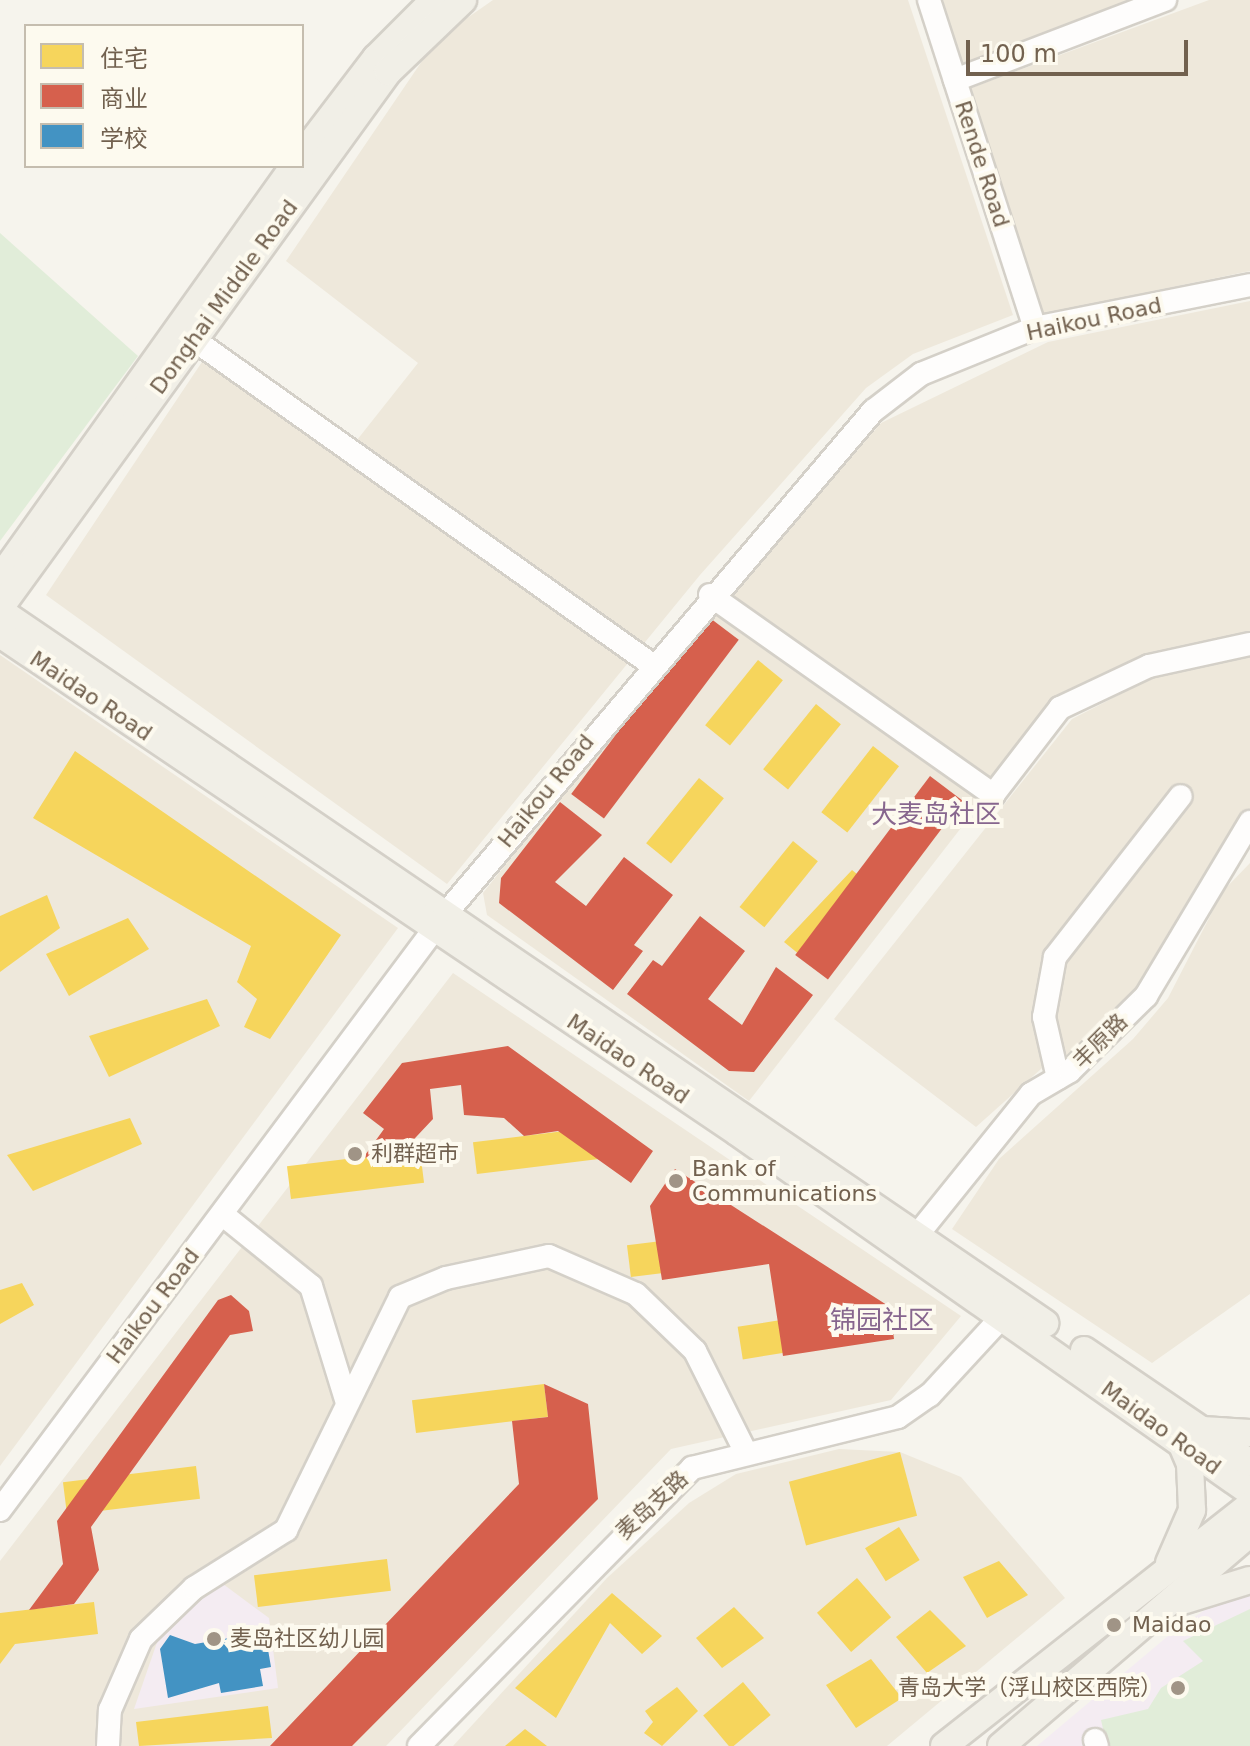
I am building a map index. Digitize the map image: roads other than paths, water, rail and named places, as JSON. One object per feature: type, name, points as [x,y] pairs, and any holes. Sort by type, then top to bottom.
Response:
[{"type":"main road","points":[[304,152],[376,58],[434,0]]},
{"type":"main road","name":"Donghai Middle Road","points":[[0,610],[388,72],[463,0]]},
{"type":"main road","name":"Donghai Middle Road","points":[[0,578],[293,168]]},
{"type":"main road","name":"Maidao Road","points":[[0,610],[442,920],[1189,1434],[1250,1492]]},
{"type":"main road","name":"Maidao Road","points":[[0,634],[442,920],[918,1234],[1009,1309]]},
{"type":"main road","points":[[1167,1568],[1192,1510],[1189,1434],[1250,1433]]},
{"type":"main road","name":"Maidao Road","points":[[1189,1434],[1250,1463]]},
{"type":"main road","points":[[944,1746],[1250,1505]]},
{"type":"main road","points":[[1001,1746],[1250,1533]]},
{"type":"main road","points":[[1160,1611],[1250,1580]]},
{"type":"street","name":"Rende Road","points":[[929,0],[1035,328]]},
{"type":"street","points":[[955,80],[1165,0]]},
{"type":"street","name":"Haikou Road","points":[[0,1510],[442,920],[651,664],[873,411],[921,374],[1035,328],[1250,285]]},
{"type":"street","points":[[193,339],[651,664]]},
{"type":"street","points":[[710,595],[993,795],[1060,708],[1149,666],[1249,647]]},
{"type":"street","points":[[1058,1078],[1044,1017],[1055,957],[1181,796]]},
{"type":"street","name":"丰原路","points":[[918,1234],[983,1147],[1031,1094],[1058,1078],[1146,996],[1248,828]]},
{"type":"street","points":[[222,1214],[311,1286],[347,1403]]},
{"type":"street","points":[[108,1746],[110,1710],[141,1639],[194,1588],[286,1530],[400,1297],[446,1278],[549,1256],[636,1294],[695,1351],[744,1449]]},
{"type":"street","name":"麦岛支路","points":[[419,1746],[648,1505],[692,1468],[744,1449],[898,1417],[930,1395],[1009,1309]]},
{"type":"place","name":"利群超市","points":[[355,1154]]},
{"type":"place","name":"Bank of Communications","points":[[676,1181]]},
{"type":"place","name":"Maidao","points":[[1114,1625]]},
{"type":"place","name":"麦岛社区幼儿园","points":[[214,1639]]},
{"type":"place","name":"青岛大学（浮山校区西院）","points":[[1178,1688]]},
{"type":"district","name":"大麦岛社区","points":[[936,815]]},
{"type":"district","name":"锦园社区","points":[[882,1321]]}]
